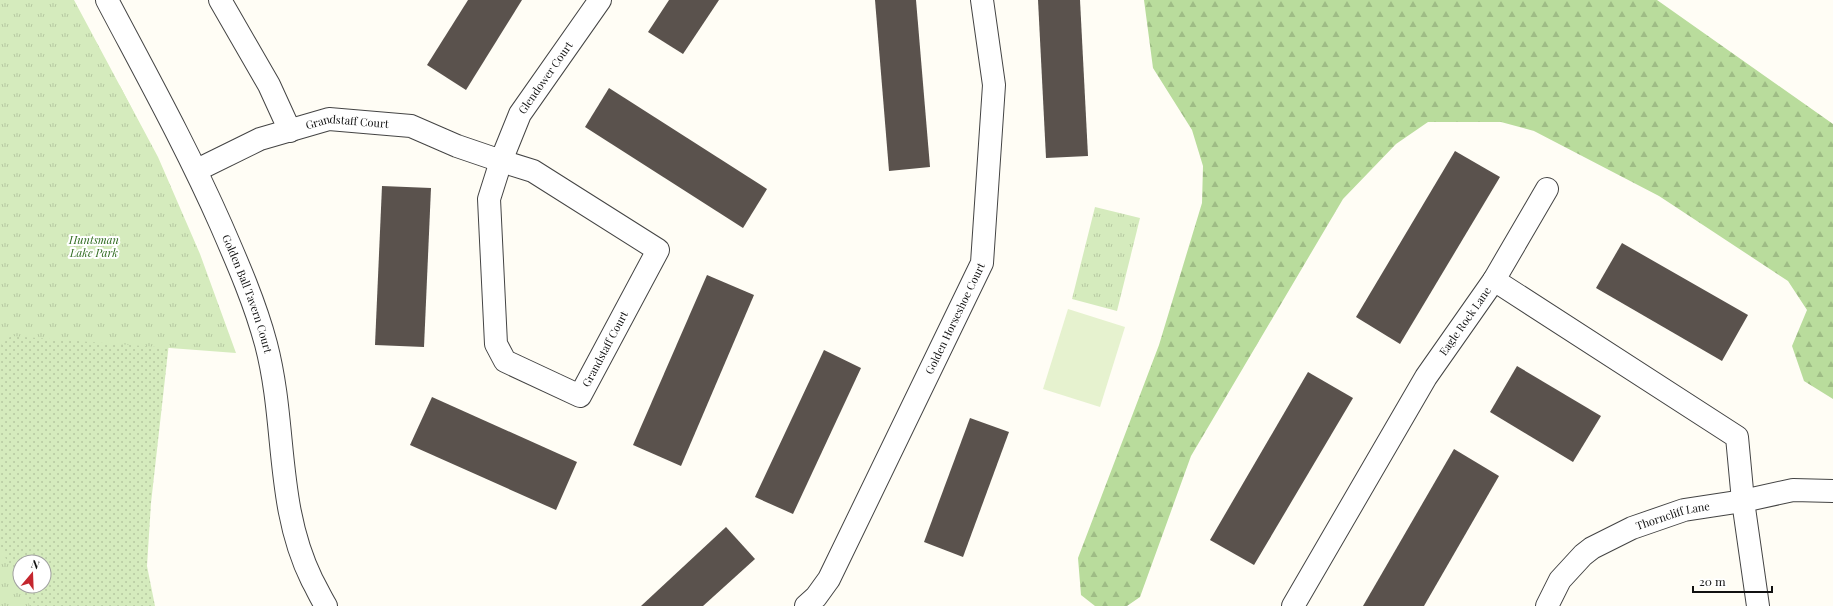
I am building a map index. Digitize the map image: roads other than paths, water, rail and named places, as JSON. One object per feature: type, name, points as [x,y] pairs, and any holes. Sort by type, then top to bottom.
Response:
[{"type":"street","name":"Golden Ball Tavern Court","points":[[107,0],[197,170],[244,277],[266,344],[278,409],[290,519],[302,560],[326,606]]},
{"type":"street","points":[[220,0],[269,86],[290,130]]},
{"type":"street","name":"Glendower Court","points":[[501,161],[520,114],[600,0]]},
{"type":"street","name":"Golden Horseshoe Court","points":[[806,606],[816,597],[829,578],[982,264],[994,85],[982,0]]},
{"type":"street","name":"Grandstaff Court","points":[[197,170],[260,139],[329,119],[411,126],[457,146],[533,171],[658,250],[580,396],[504,361],[496,344],[489,199],[501,161]]},
{"type":"street","points":[[1494,280],[1547,189]]},
{"type":"street","name":"Eagle Rock Lane","points":[[1293,606],[1426,377],[1494,280],[1737,437],[1743,501]]},
{"type":"street","name":"Thorncliff Lane","points":[[1547,606],[1560,580],[1583,555],[1592,548],[1632,528],[1684,510],[1743,501],[1793,490],[1833,491]]},
{"type":"street","points":[[1743,501],[1758,606]]},
{"type":"park label","name":"Huntsman Lake Park","points":[[94,246]]}]
